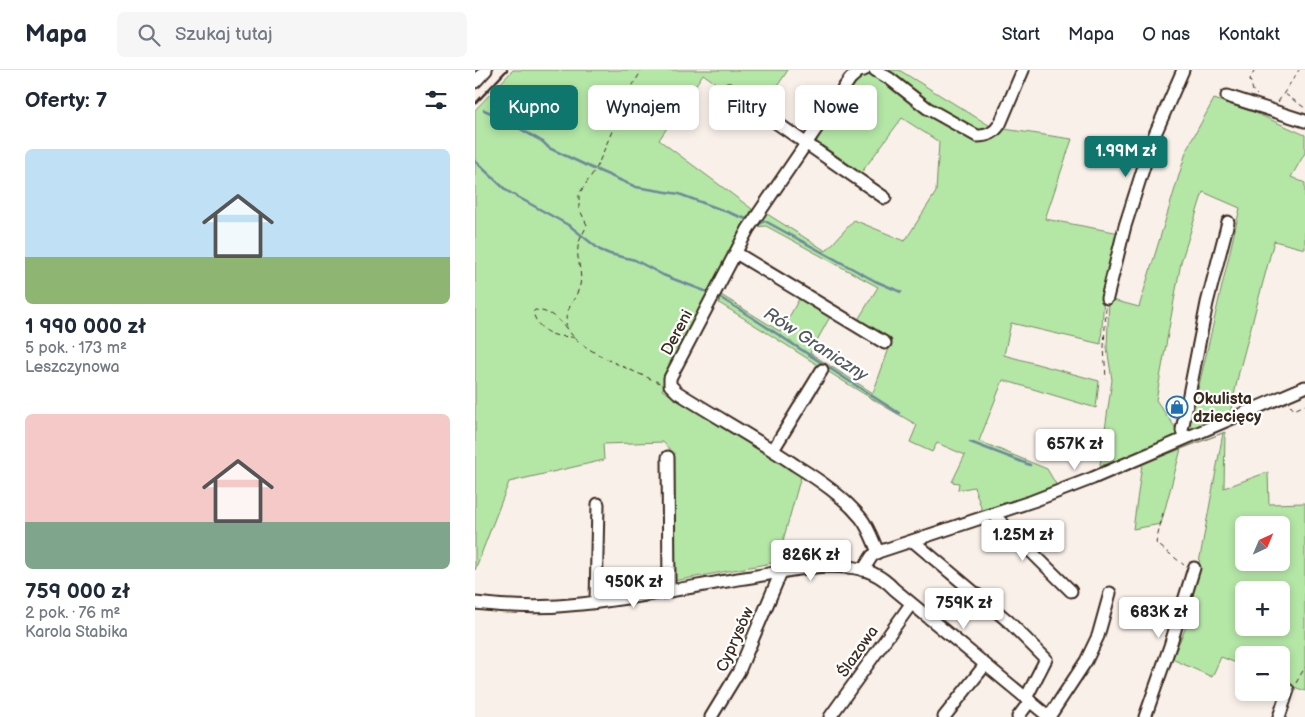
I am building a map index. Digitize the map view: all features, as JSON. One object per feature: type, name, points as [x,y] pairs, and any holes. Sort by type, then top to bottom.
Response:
[{"type":"street","points":[[475,82],[486,70]]},
{"type":"street","points":[[875,70],[891,79],[927,108],[977,136],[985,136],[995,132],[1000,124],[1023,70]]},
{"type":"street","points":[[1107,298],[1125,226],[1152,141],[1183,70]]},
{"type":"street","name":"Dereni","points":[[671,385],[670,378],[748,229],[855,72]]},
{"type":"street","points":[[1227,96],[1305,121]]},
{"type":"street","points":[[785,129],[885,198]]},
{"type":"street","points":[[1184,438],[1182,430],[1205,312],[1228,222]]},
{"type":"street","points":[[736,253],[885,344]]},
{"type":"street","points":[[773,450],[822,370]]},
{"type":"street","points":[[671,385],[677,392],[773,450],[844,500],[862,518],[869,529],[878,552]]},
{"type":"street","points":[[863,570],[872,556],[878,552],[994,515],[1093,478],[1305,387]]},
{"type":"street","points":[[668,457],[669,590]]},
{"type":"street","points":[[596,602],[598,504]]},
{"type":"street","points":[[994,515],[1071,591]]},
{"type":"street","points":[[913,541],[1008,621],[1046,658],[1028,700],[1018,717]]},
{"type":"street","points":[[475,603],[560,606],[596,602],[781,572],[827,567],[847,567],[863,570],[887,582],[911,604],[1049,717],[1086,661],[1098,636],[1110,593]]},
{"type":"street","points":[[1145,717],[1194,570]]},
{"type":"street","name":"Cyprysów","points":[[711,717],[739,671],[781,572]]},
{"type":"street","name":"Ślazowa","points":[[830,717],[911,604]]},
{"type":"street","points":[[944,717],[985,665]]},
{"type":"street","points":[[1279,717],[1284,701]]},
{"type":"path","points":[[567,328],[565,320],[568,307],[577,295],[580,283],[581,274],[577,249],[580,237],[587,225],[579,208],[579,194],[597,168],[628,93],[642,70]]},
{"type":"path","points":[[1255,70],[1250,79],[1253,92],[1260,98]]},
{"type":"path","points":[[1276,106],[1299,70]]},
{"type":"path","points":[[1284,94],[1305,108]]},
{"type":"path","points":[[1107,298],[1104,324],[1107,379]]},
{"type":"path","points":[[575,338],[551,334],[535,321],[533,312],[535,310],[545,311],[554,316],[584,346],[661,384],[671,385]]},
{"type":"path","points":[[1287,400],[1294,410],[1305,405]]},
{"type":"path","points":[[1163,513],[1156,543],[1194,570]]},
{"type":"path","points":[[1290,688],[1297,682],[1305,667]]},
{"type":"green space","points":[[513,70],[788,70],[778,85],[718,85],[703,74],[696,85],[588,85],[588,130],[666,130],[659,140],[752,209],[662,390],[740,436],[801,476],[777,562],[674,581],[674,454],[663,442],[603,444],[604,460],[509,482],[475,570],[475,110],[490,94],[490,130],[578,130],[578,85],[499,85]]},
{"type":"green space","points":[[883,70],[899,70],[992,127],[986,131],[976,132],[933,108]]},
{"type":"green space","points":[[871,73],[984,141],[996,137],[1004,129],[1072,139],[1045,219],[1120,233],[1104,296],[1101,344],[1011,323],[1004,355],[1099,381],[1096,408],[1003,380],[979,441],[1047,469],[1057,486],[998,508],[982,510],[974,487],[958,490],[959,483],[952,482],[965,455],[937,443],[932,452],[910,442],[917,425],[867,396],[719,303],[721,295],[781,332],[800,297],[831,315],[810,353],[873,393],[892,340],[856,323],[878,287],[766,226],[755,227],[764,212],[826,251],[854,220],[905,241],[936,192],[939,142],[902,118],[861,173],[816,141],[823,130],[877,130],[877,85],[850,85],[860,75]]},
{"type":"green space","points":[[1214,99],[1251,111],[1305,135],[1305,153],[1291,177],[1305,183],[1305,249],[1274,241],[1239,372],[1230,414],[1188,433],[1240,208],[1203,192],[1181,262],[1156,400],[1179,433],[1174,439],[1117,464],[1100,465],[1112,380],[1107,348],[1109,299],[1139,307],[1187,149]]},
{"type":"green space","points":[[1225,432],[1224,488],[1268,472],[1269,504],[1305,503],[1305,691],[1290,685],[1290,646],[1235,646],[1235,662],[1221,657],[1212,677],[1172,659],[1188,622],[1223,433],[1181,449],[1161,524],[1133,529],[1142,464]]},
{"type":"waterway","points":[[484,110],[543,142],[549,148],[594,169]]},
{"type":"waterway","name":"Rów Graniczny","points":[[475,161],[507,191],[570,226],[600,250],[635,260],[663,275],[710,293]]},
{"type":"waterway","points":[[597,170],[636,187],[679,194],[749,220]]},
{"type":"waterway","points":[[758,225],[765,221],[875,281],[901,292]]},
{"type":"waterway","name":"Rów Graniczny","points":[[719,297],[899,413]]},
{"type":"waterway","name":"Rów Graniczny","points":[[970,442],[1030,465]]},
{"type":"railway","points":[[475,104],[507,70]]},
{"type":"place","name":"Okulista dziecięcy","points":[[1177,407]]}]
